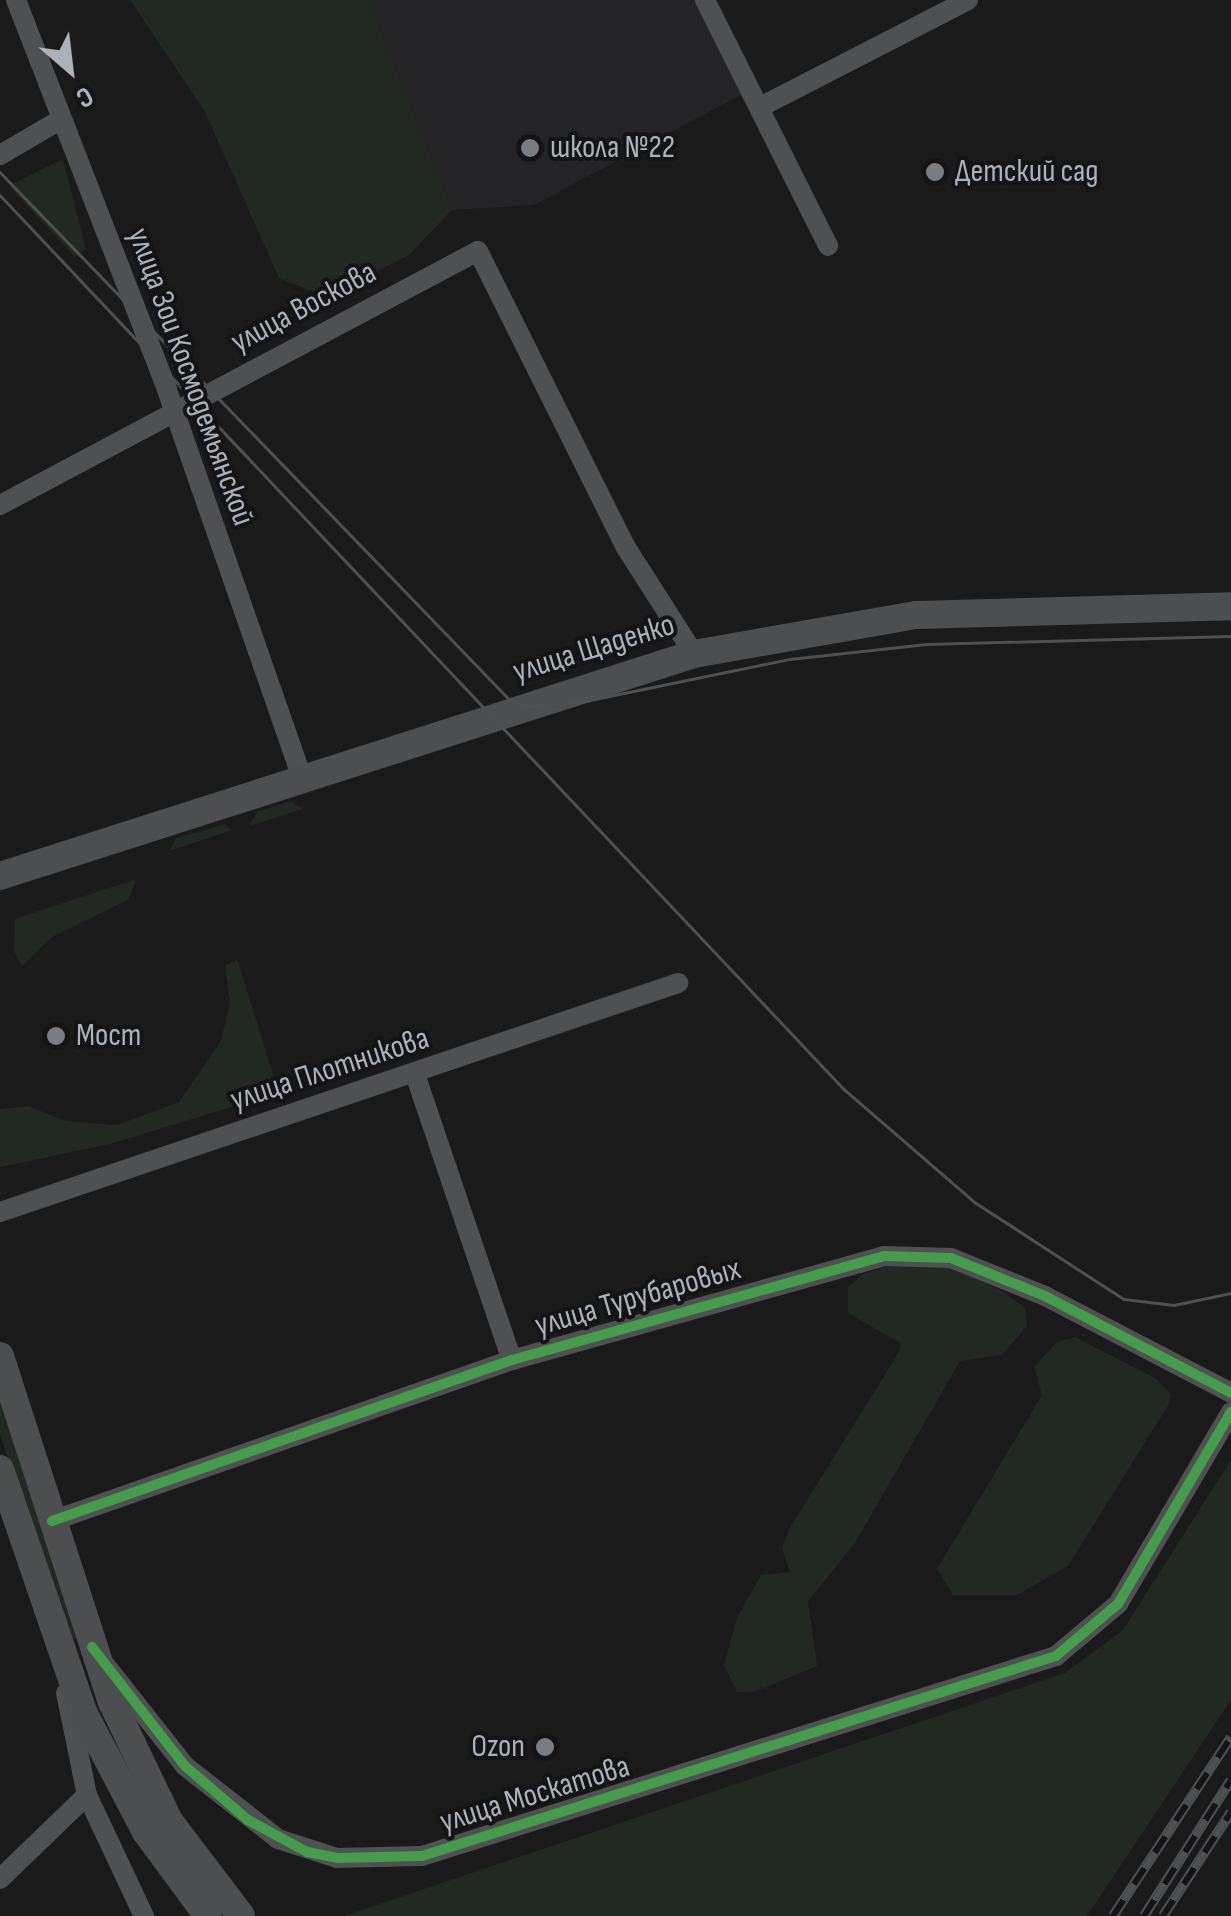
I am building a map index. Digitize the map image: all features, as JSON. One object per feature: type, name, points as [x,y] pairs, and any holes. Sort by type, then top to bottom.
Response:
[{"type":"main road","name":"улица Щаденко","points":[[0,876],[694,654],[916,615],[1231,606]]},
{"type":"main road","points":[[0,1356],[92,1647],[168,1820],[240,1916]]},
{"type":"main road","points":[[0,1469],[6,1511],[59,1658],[146,1832],[208,1916]]},
{"type":"street","name":"улица Зои Космодемьянской","points":[[16,0],[174,412],[302,778]]},
{"type":"street","points":[[705,0],[828,246]]},
{"type":"street","points":[[760,107],[968,0]]},
{"type":"street","points":[[0,155],[60,120]]},
{"type":"street","name":"улица Воскова","points":[[0,505],[478,251],[625,546],[694,654]]},
{"type":"street","name":"улица Плотникова","points":[[0,1212],[678,983]]},
{"type":"street","points":[[415,1074],[512,1360]]},
{"type":"street","name":"улица Турубаровых","points":[[52,1521],[512,1360],[848,1263],[915,1254],[950,1258],[1045,1296],[1231,1393]]},
{"type":"street","name":"улица Москатова","points":[[92,1647],[185,1766],[248,1820],[306,1852],[336,1858],[422,1856],[1056,1656],[1118,1604],[1231,1412]]},
{"type":"street","points":[[59,1658],[87,1795],[144,1916]]},
{"type":"street","points":[[0,1879],[87,1795]]},
{"type":"shaded area","points":[[130,0],[368,0],[452,210],[409,255],[326,297],[279,278],[205,112]]},
{"type":"shaded area","name":"школа №22","points":[[338,0],[703,0],[750,90],[534,205],[452,210]]},
{"type":"shaded area","points":[[63,159],[86,249],[75,257],[9,186]]},
{"type":"shaded area","points":[[290,801],[303,809],[249,826],[257,812]]},
{"type":"shaded area","points":[[225,824],[232,830],[169,851],[176,838]]},
{"type":"shaded area","points":[[136,879],[129,899],[52,937],[22,966],[14,951],[15,919]]},
{"type":"shaded area","points":[[237,959],[274,1077],[271,1095],[110,1144],[0,1167],[0,1109],[28,1106],[66,1121],[117,1125],[179,1102],[221,1041],[230,1002],[225,966]]},
{"type":"shaded area","points":[[904,1261],[946,1265],[1004,1292],[1026,1309],[1027,1326],[1002,1355],[960,1361],[855,1543],[808,1601],[817,1666],[754,1692],[737,1692],[724,1665],[737,1618],[761,1575],[790,1572],[782,1548],[791,1526],[899,1352],[900,1343],[848,1313],[848,1287],[863,1274]]},
{"type":"shaded area","points":[[1075,1337],[1155,1378],[1171,1394],[1169,1404],[1068,1566],[1017,1595],[953,1595],[937,1569],[1042,1395],[1034,1367],[1057,1342]]},
{"type":"shaded area","points":[[0,1395],[78,1638],[67,1642],[0,1434]]},
{"type":"shaded area","points":[[1231,1460],[1231,1700],[1087,1916],[344,1916],[1065,1673],[1123,1630]]},
{"type":"tram line","points":[[0,172],[511,701],[529,706],[585,701],[790,659],[926,644],[1231,636]]},
{"type":"tram line","points":[[0,195],[845,1090],[976,1203],[1124,1299],[1174,1305],[1231,1293]]},
{"type":"railway","points":[[1113,1916],[1231,1737]]},
{"type":"railway","points":[[1144,1916],[1231,1780]]},
{"type":"railway","points":[[1163,1916],[1231,1812]]},
{"type":"cycle path","points":[[52,1521],[512,1360],[885,1256],[951,1258],[1045,1296],[1231,1393]]},
{"type":"cycle path","points":[[92,1647],[185,1766],[248,1820],[307,1852],[337,1858],[422,1856],[1056,1656],[1118,1604],[1231,1412]]},
{"type":"place","name":"школа №22","points":[[530,148]]},
{"type":"place","name":"Детский сад","points":[[935,172]]},
{"type":"place","name":"Мост","points":[[56,1036]]},
{"type":"place","name":"Ozon","points":[[545,1747]]}]
